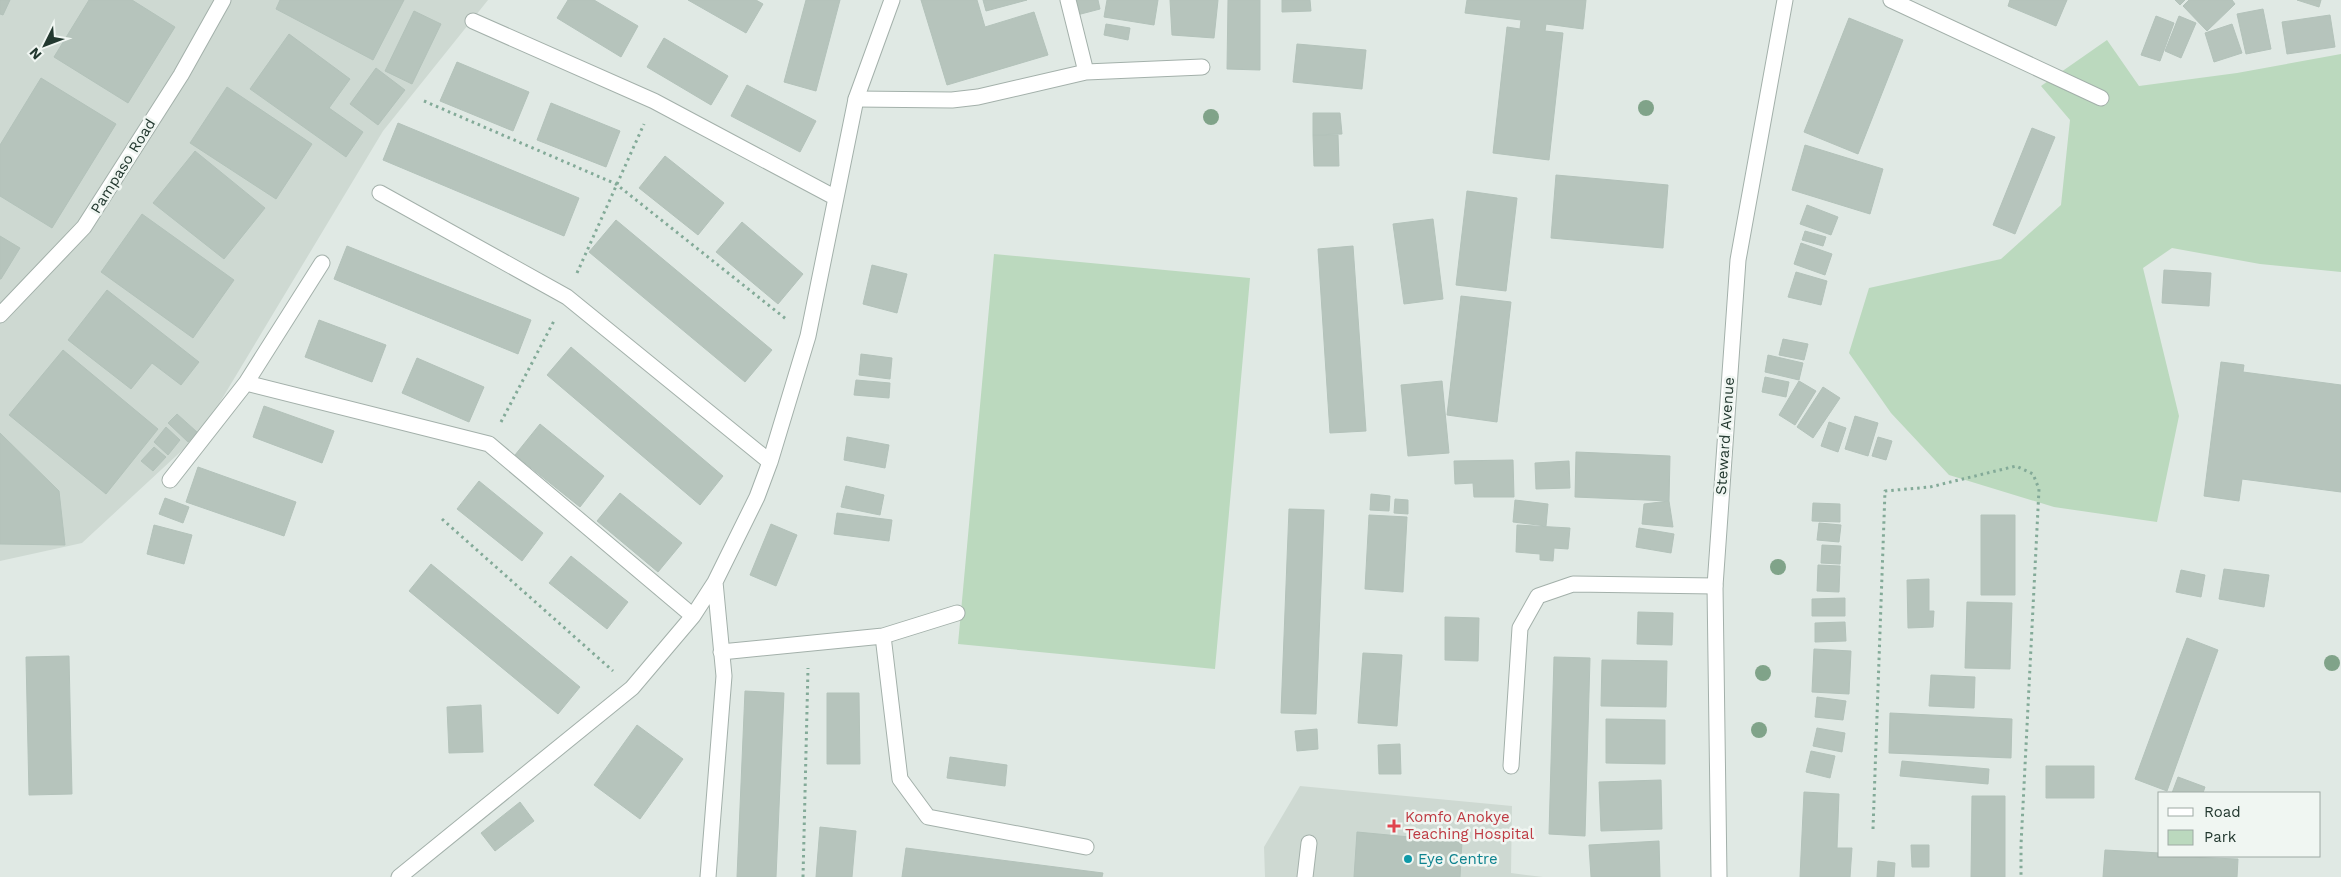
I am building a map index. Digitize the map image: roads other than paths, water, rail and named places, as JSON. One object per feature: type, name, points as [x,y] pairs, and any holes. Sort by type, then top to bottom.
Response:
[{"type":"street","name":"Pampaso Road","points":[[0,315],[84,227],[181,75],[223,0]]},
{"type":"street","points":[[399,877],[632,688],[693,616],[715,582],[757,497],[770,462],[808,336],[856,99],[892,0]]},
{"type":"street","points":[[1068,0],[1086,72]]},
{"type":"street","name":"Steward Avenue","points":[[1720,877],[1715,586],[1738,260],[1785,0]]},
{"type":"street","points":[[1891,0],[2101,98]]},
{"type":"street","points":[[473,21],[654,101],[836,198]]},
{"type":"street","points":[[856,99],[952,100],[978,97],[1086,72],[1202,67]]},
{"type":"street","points":[[380,192],[567,296],[770,462]]},
{"type":"street","points":[[170,480],[246,383],[322,263]]},
{"type":"street","points":[[246,383],[490,444],[693,616]]},
{"type":"street","points":[[708,877],[724,676],[715,582]]},
{"type":"street","points":[[1511,766],[1520,628],[1538,596],[1573,584],[1715,586]]},
{"type":"street","points":[[721,652],[883,636],[957,613]]},
{"type":"street","points":[[883,636],[900,779],[928,817],[1086,847]]},
{"type":"street","points":[[1305,877],[1309,844]]},
{"type":"place","name":"Komfo Anokye Teaching Hospital","points":[[1394,826]]},
{"type":"place","name":"Eye Centre","points":[[1408,859]]}]
